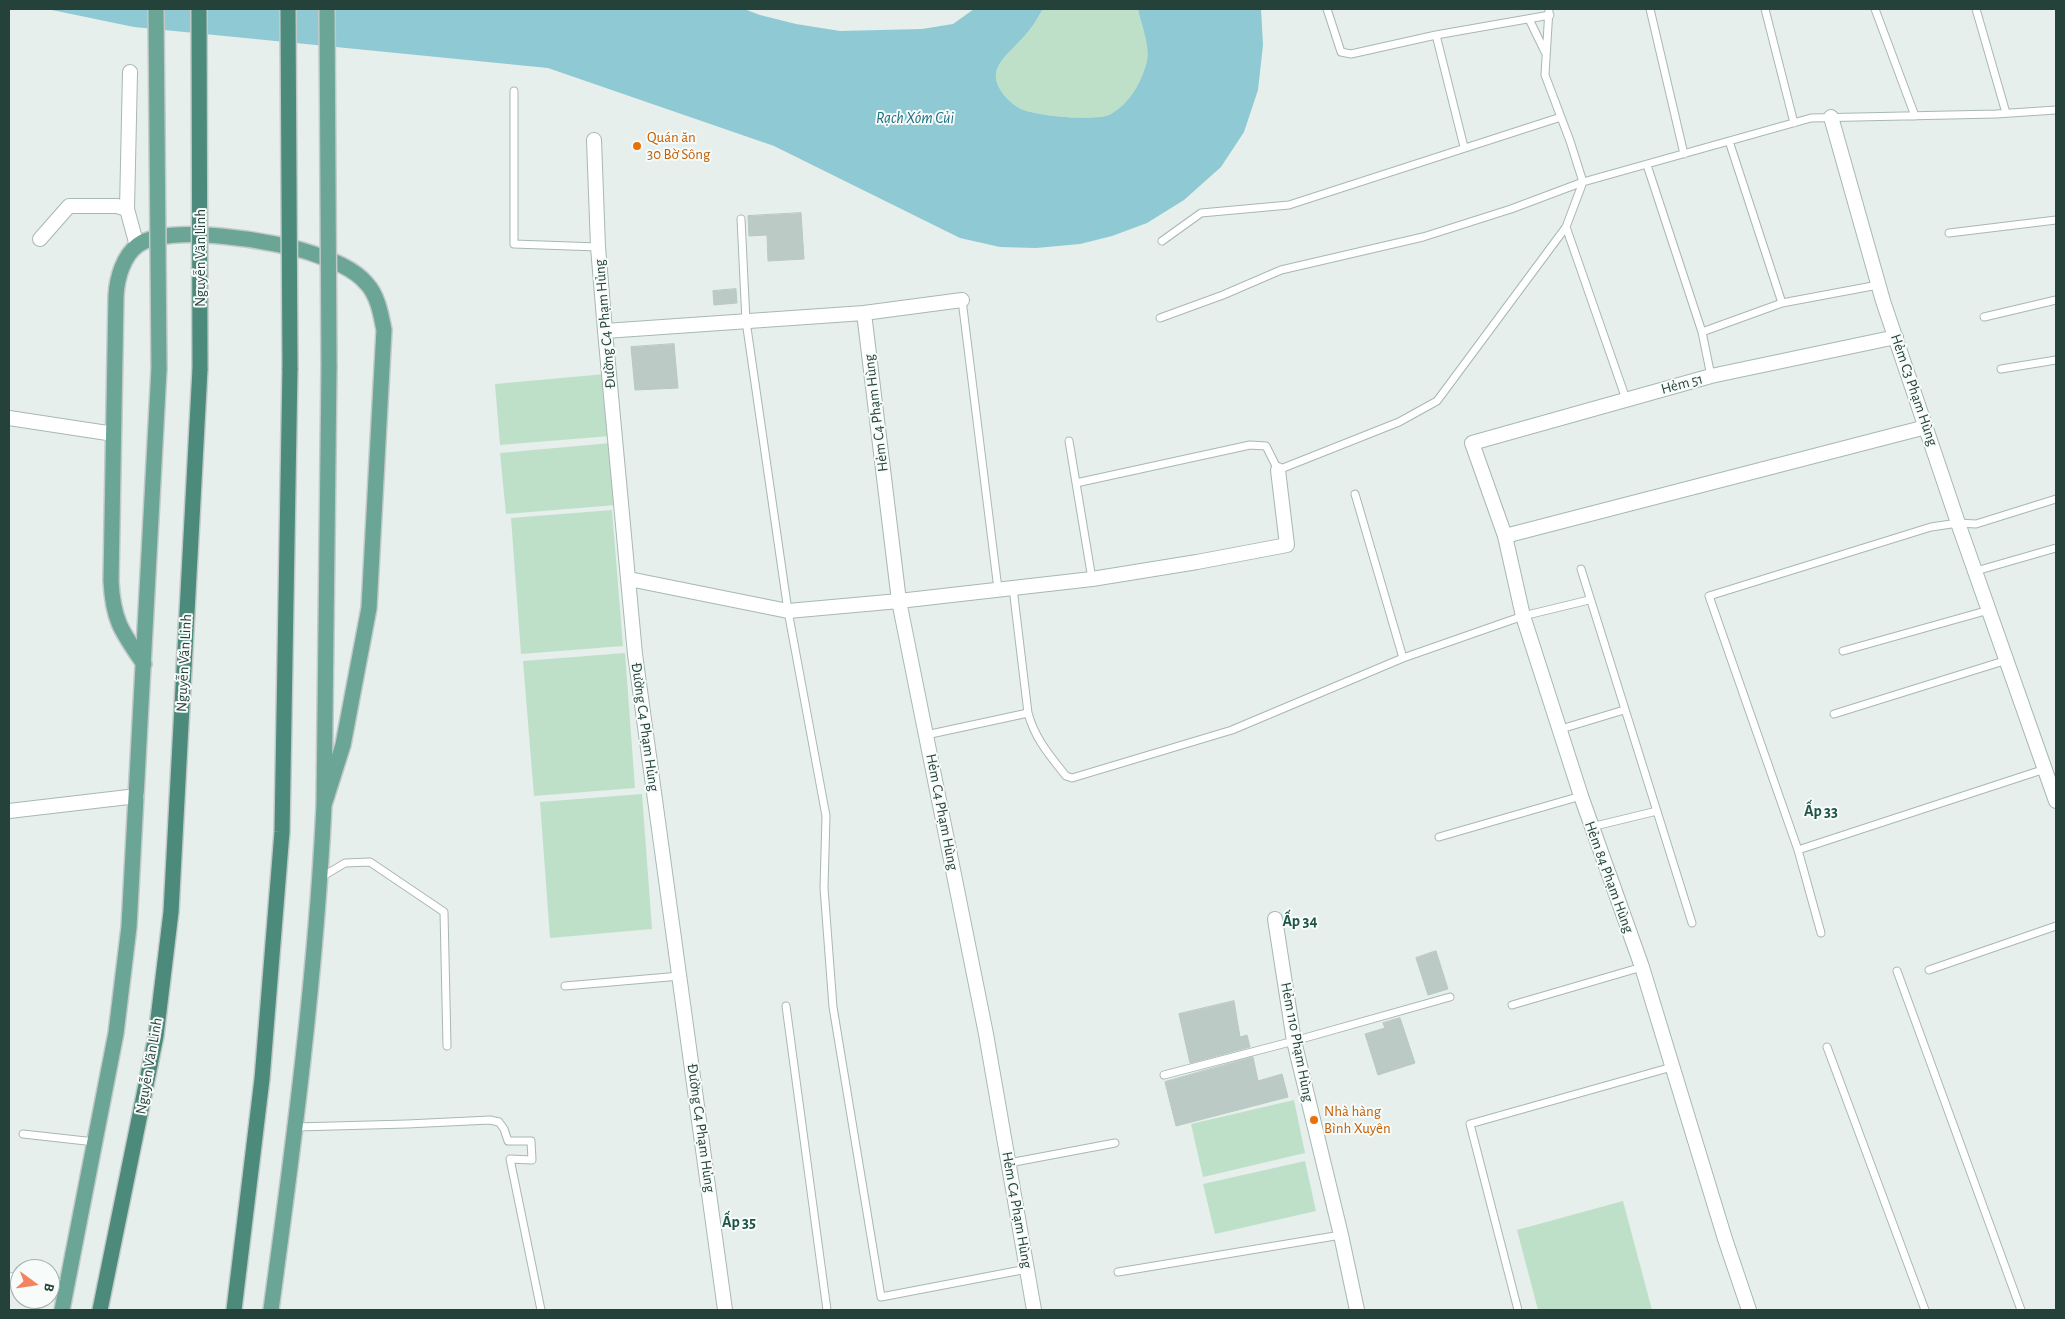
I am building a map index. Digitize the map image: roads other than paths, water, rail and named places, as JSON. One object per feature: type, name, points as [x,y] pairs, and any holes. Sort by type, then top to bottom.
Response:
[{"type":"highway","name":"Nguyễn Văn Linh","points":[[100,1310],[156,1036],[171,912],[200,369],[199,9]]},
{"type":"highway","points":[[234,1310],[262,1079],[282,832],[290,368],[288,9]]},
{"type":"main road","points":[[62,1310],[116,1033],[130,927],[159,369],[156,9]]},
{"type":"main road","points":[[272,1310],[296,1127],[320,878],[324,804],[328,367],[327,9]]},
{"type":"main road","points":[[144,664],[122,632],[115,616],[112,600],[117,278],[126,260],[136,246],[149,239],[184,235],[235,238],[310,253],[352,270],[368,285],[379,306],[384,330],[368,608],[343,745],[324,804]]},
{"type":"street","points":[[130,72],[127,209],[136,246]]},
{"type":"street","name":"Hẻm C3 Phạm Hùng","points":[[1831,117],[1878,285],[1958,523],[2056,801]]},
{"type":"street","name":"Đường C4 Phạm Hủng","points":[[594,140],[598,247],[635,654],[725,1310]]},
{"type":"street","points":[[40,239],[69,206],[117,206],[127,209]]},
{"type":"street","points":[[605,332],[864,312],[962,300]]},
{"type":"street","name":"Hẻm C4 Phạm Hùng","points":[[864,312],[899,601],[986,1034],[1034,1310]]},
{"type":"street","name":"Hẻm 51","points":[[1472,443],[1711,376],[1896,337]]},
{"type":"street","points":[[9,418],[114,434]]},
{"type":"street","points":[[1505,536],[1926,427]]},
{"type":"street","name":"Hẻm 84 Phạm Hùng","points":[[1472,443],[1505,536],[1523,616],[1561,729],[1580,796],[1642,967],[1725,1239],[1749,1310]]},
{"type":"street","points":[[629,580],[788,611],[899,601],[1092,579],[1197,562],[1287,545],[1278,470]]},
{"type":"street","points":[[9,811],[137,796]]},
{"type":"street","name":"Hẻm 110 Phạm Hùng","points":[[1275,918],[1294,1041],[1341,1235],[1357,1310]]},
{"type":"street","points":[[60,1286],[67,1287]]},
{"type":"lane","points":[[1076,483],[1250,446],[1266,446],[1278,470],[1399,422],[1437,401],[1566,227],[1583,182],[1561,117],[1544,75],[1549,12],[1529,19],[1436,35],[1346,54],[1341,52],[1327,9]]},
{"type":"lane","points":[[1650,9],[1684,154]]},
{"type":"lane","points":[[1765,9],[1794,123]]},
{"type":"lane","points":[[1875,9],[1915,116]]},
{"type":"lane","points":[[1976,9],[2006,113]]},
{"type":"lane","points":[[1529,19],[1545,52]]},
{"type":"lane","points":[[1436,35],[1464,148]]},
{"type":"lane","points":[[514,91],[514,244],[598,247]]},
{"type":"lane","points":[[1160,318],[1223,295],[1281,270],[1423,237],[1511,209],[1583,182],[1811,118],[2056,110]]},
{"type":"lane","points":[[1162,241],[1200,213],[1289,205],[1561,117]]},
{"type":"lane","points":[[1729,141],[1782,303]]},
{"type":"lane","points":[[1647,165],[1702,332],[1711,376]]},
{"type":"lane","points":[[741,219],[746,321],[788,611],[826,816],[824,888],[833,1007],[881,1297],[1027,1269]]},
{"type":"lane","points":[[1949,233],[2056,220]]},
{"type":"lane","points":[[1566,227],[1626,399]]},
{"type":"lane","points":[[1702,332],[1782,303],[1878,285]]},
{"type":"lane","points":[[962,300],[998,589]]},
{"type":"lane","points":[[1984,317],[2056,300]]},
{"type":"lane","points":[[2001,369],[2056,360]]},
{"type":"lane","points":[[1069,441],[1092,579]]},
{"type":"lane","points":[[1355,494],[1403,658]]},
{"type":"lane","points":[[1821,933],[1798,850],[1709,596],[1931,527],[1958,523],[1976,524],[2056,499]]},
{"type":"lane","points":[[1976,571],[2056,548]]},
{"type":"lane","points":[[1581,569],[1589,600],[1692,923]]},
{"type":"lane","points":[[1013,588],[1028,713],[1038,740],[1066,776],[1072,778],[1232,730],[1403,658],[1523,616],[1589,600]]},
{"type":"lane","points":[[1843,651],[1989,610]]},
{"type":"lane","points":[[1834,714],[2007,660]]},
{"type":"lane","points":[[1561,729],[1624,710]]},
{"type":"lane","points":[[926,735],[1028,713]]},
{"type":"lane","points":[[1798,850],[2045,769]]},
{"type":"lane","points":[[1438,837],[1580,796]]},
{"type":"lane","points":[[1592,827],[1656,811]]},
{"type":"lane","points":[[320,878],[345,863],[370,862],[444,912],[447,1046]]},
{"type":"lane","points":[[1929,970],[2056,926]]},
{"type":"lane","points":[[1512,1005],[1642,967]]},
{"type":"lane","points":[[1897,971],[2021,1310]]},
{"type":"lane","points":[[565,986],[680,976]]},
{"type":"lane","points":[[1164,1075],[1294,1041],[1450,996]]},
{"type":"lane","points":[[786,1006],[827,1310]]},
{"type":"lane","points":[[1827,1048],[1925,1310]]},
{"type":"lane","points":[[1518,1310],[1470,1124],[1672,1068]]},
{"type":"lane","points":[[296,1127],[490,1120],[499,1122],[504,1129],[508,1141],[531,1141],[532,1160],[510,1159],[541,1310]]},
{"type":"lane","points":[[23,1134],[95,1142]]},
{"type":"lane","points":[[1009,1163],[1115,1143]]},
{"type":"lane","points":[[1118,1272],[1341,1235]]},
{"type":"water","name":"Rạch Xóm Củi","points":[[47,9],[744,9],[796,24],[840,31],[922,29],[953,24],[974,9],[1043,9],[1031,28],[1001,62],[996,73],[997,84],[1007,99],[1021,109],[1039,114],[1080,118],[1093,118],[1111,114],[1124,104],[1138,84],[1145,69],[1148,55],[1138,9],[1261,9],[1263,45],[1258,90],[1244,132],[1221,167],[1184,200],[1147,223],[1112,236],[1080,244],[1036,248],[1000,247],[960,238],[774,146],[548,68],[134,27]]},
{"type":"place","name":"Quán ăn 30 Bờ Sông","points":[[637,146]]},
{"type":"place","name":"Nhà hàng Bình Xuyên","points":[[1314,1120]]},
{"type":"district","name":"Ấp 33","points":[[1821,811]]},
{"type":"district","name":"Ấp 34","points":[[1300,921]]},
{"type":"district","name":"Ấp 35","points":[[739,1222]]}]
